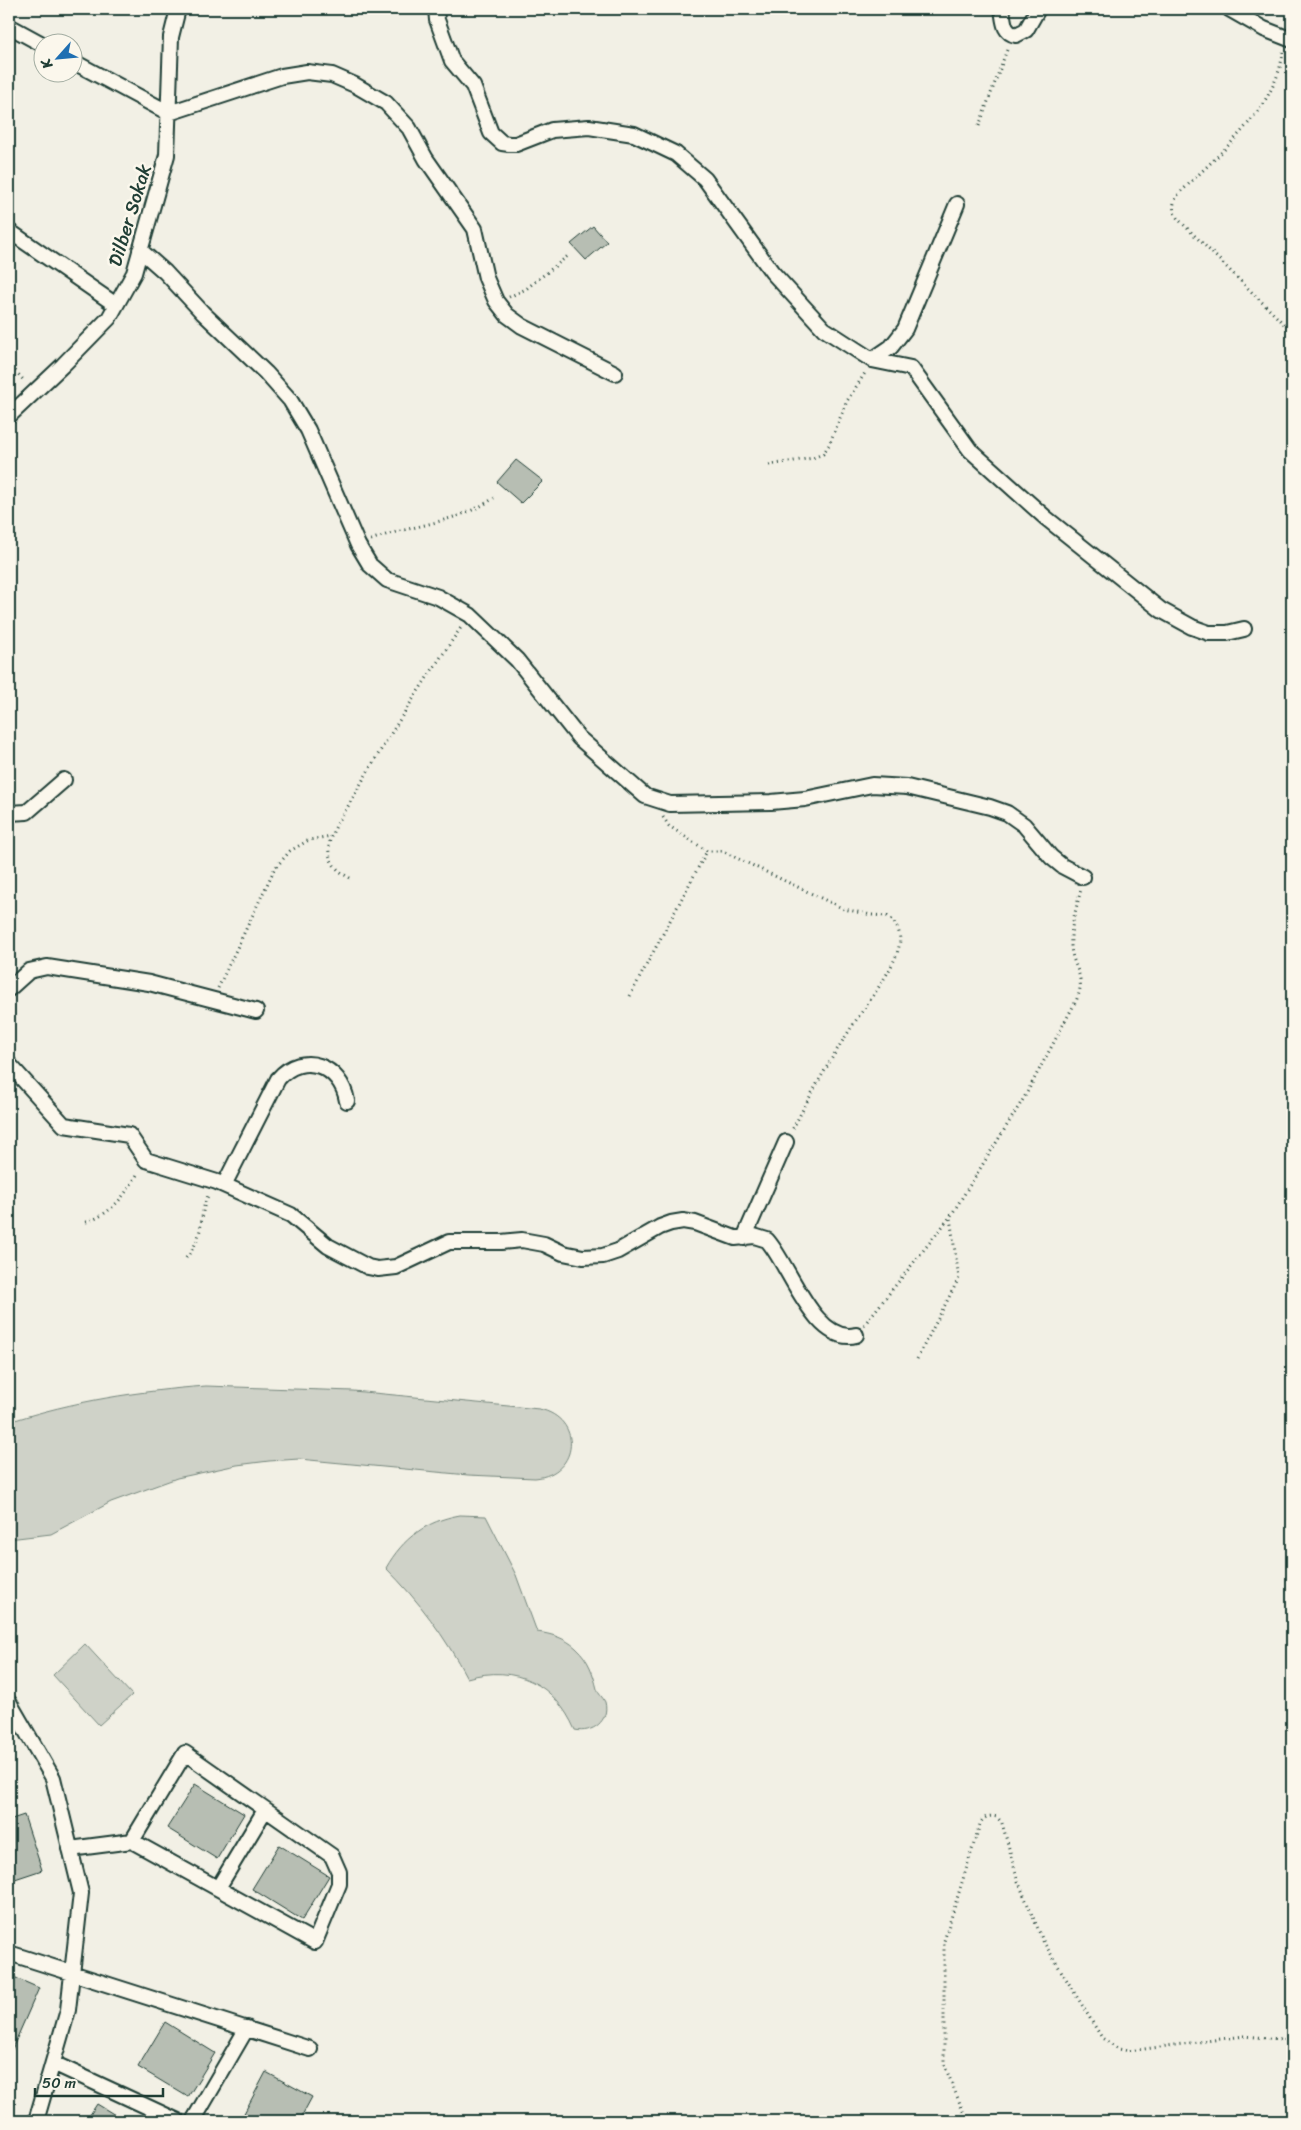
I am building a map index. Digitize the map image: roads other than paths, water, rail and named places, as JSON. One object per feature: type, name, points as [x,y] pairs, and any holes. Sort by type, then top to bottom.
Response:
[{"type":"street","name":"Dilber Sokak","points":[[9,416],[64,365],[109,318],[134,273],[167,155],[171,37],[178,9]]},
{"type":"street","points":[[436,9],[437,20],[452,61],[473,86],[491,133],[496,139],[502,143],[516,144],[552,130],[589,127],[634,134],[676,154],[705,179],[772,272],[824,330],[872,360],[911,368],[970,450],[1046,518],[1161,610],[1192,627],[1209,633],[1227,634],[1244,629]]},
{"type":"street","points":[[1002,9],[1005,27],[1013,35],[1020,35],[1026,30],[1038,9]]},
{"type":"street","points":[[1229,9],[1264,29],[1288,38]]},
{"type":"street","points":[[9,26],[32,39]]},
{"type":"street","points":[[82,65],[169,113],[282,76],[307,72],[332,75],[356,85],[386,103],[409,128],[426,159],[475,229],[486,278],[496,302],[507,315],[522,326],[615,373]]},
{"type":"street","points":[[872,360],[890,347],[905,329],[957,204]]},
{"type":"street","points":[[9,232],[116,305]]},
{"type":"street","points":[[140,250],[165,272],[203,314],[266,373],[290,400],[308,430],[358,545],[370,565],[387,580],[438,597],[470,615],[517,660],[568,725],[591,750],[645,796],[662,802],[771,802],[805,799],[872,786],[901,786],[990,806],[1008,813],[1024,825],[1051,857],[1062,866],[1083,877]]},
{"type":"street","points":[[9,813],[27,812],[64,780]]},
{"type":"street","points":[[9,989],[29,971],[47,967],[149,982],[256,1011]]},
{"type":"street","points":[[9,1064],[64,1125],[129,1135],[146,1160],[220,1184],[291,1215],[328,1246],[368,1267],[378,1269],[396,1267],[449,1242],[522,1240],[544,1244],[563,1253],[583,1257],[603,1256],[618,1251],[660,1227],[683,1221],[695,1223],[735,1238],[754,1236],[767,1240],[815,1315],[837,1335],[843,1337],[856,1336]]},
{"type":"street","points":[[220,1184],[278,1078],[284,1071],[302,1064],[322,1067],[332,1072],[340,1080],[348,1101]]},
{"type":"street","points":[[744,1238],[786,1142]]},
{"type":"street","points":[[9,1702],[53,1778],[81,1893],[68,2010],[36,2121]]},
{"type":"street","points":[[70,1849],[132,1841],[316,1942],[340,1884],[336,1864],[332,1856],[185,1753],[132,1841]]},
{"type":"street","points":[[218,1888],[265,1810]]},
{"type":"street","points":[[9,1953],[310,2049]]},
{"type":"street","points":[[193,2121],[247,2028]]},
{"type":"street","points":[[52,2064],[178,2121]]}]
